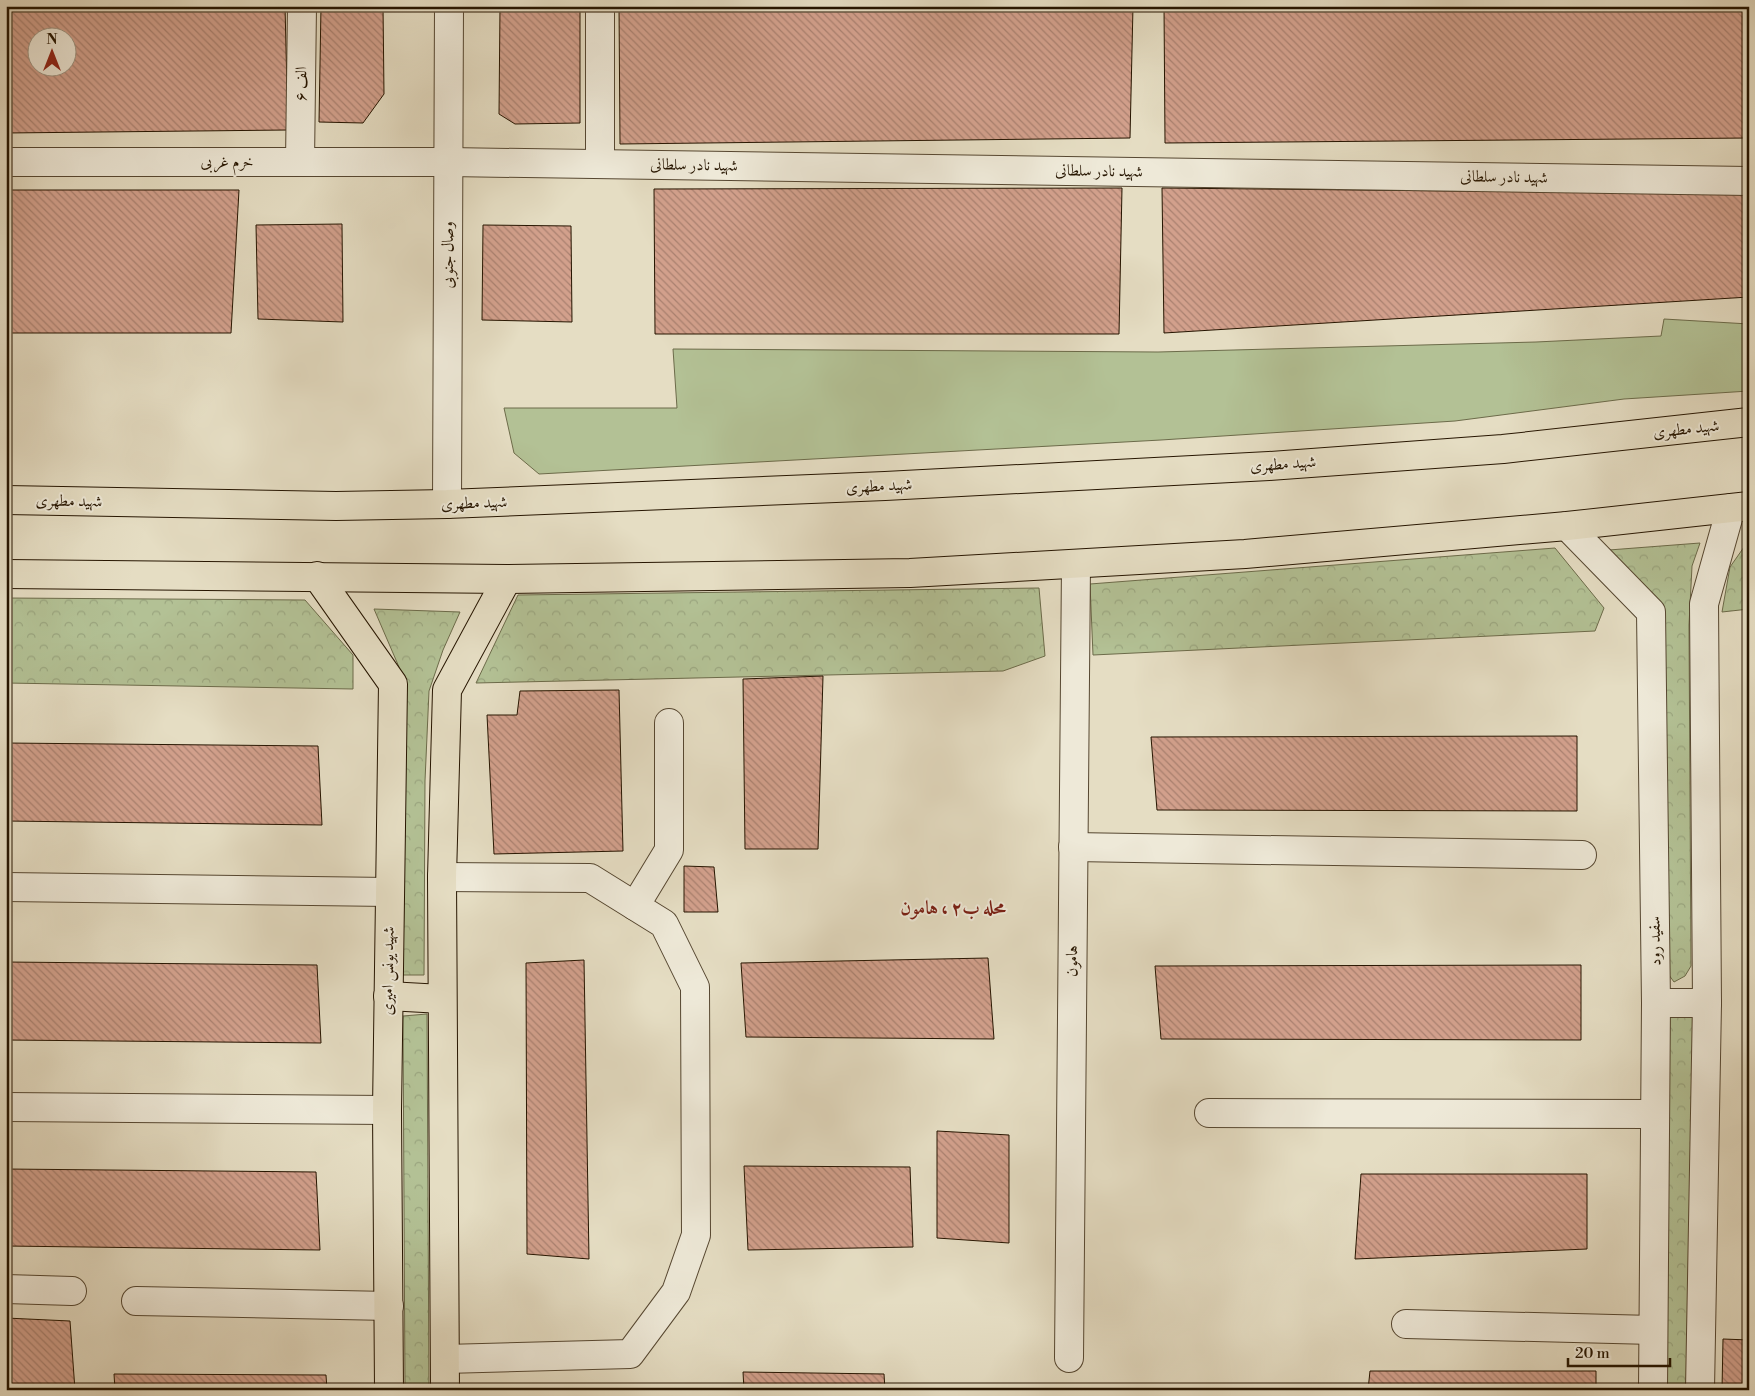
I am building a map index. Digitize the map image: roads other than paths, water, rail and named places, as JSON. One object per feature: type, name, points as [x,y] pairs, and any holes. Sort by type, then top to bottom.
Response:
[{"type":"main road","name":"شهید مطهری","points":[[6,500],[336,506],[447,504],[885,486],[1269,466],[1504,449],[1749,422]]},
{"type":"main road","points":[[6,574],[508,579],[910,573],[1245,554],[1567,526],[1740,507]]},
{"type":"main road","name":"شهید یونس امیری","points":[[317,576],[393,684],[387,1110],[389,1390]]},
{"type":"main road","points":[[445,1390],[442,877],[447,690],[508,579]]},
{"type":"main road","points":[[388,996],[442,999]]},
{"type":"street","name":"۶ الف","points":[[300,162],[302,6]]},
{"type":"street","name":"وصال جنوبی","points":[[447,504],[449,6]]},
{"type":"street","points":[[600,6],[600,164]]},
{"type":"street","name":"خرم غربی","points":[[6,162],[449,162]]},
{"type":"street","name":"شهید نادر سلطانی","points":[[449,162],[1749,181]]},
{"type":"street","points":[[1700,1390],[1707,1003],[1704,604],[1740,507]]},
{"type":"street","name":"سفید رود","points":[[1567,526],[1651,612],[1656,1003],[1653,1114],[1653,1390]]},
{"type":"street","name":"هامون","points":[[1069,1358],[1076,564]]},
{"type":"street","points":[[635,906],[669,850],[669,723]]},
{"type":"street","points":[[1073,847],[1582,855]]},
{"type":"street","points":[[442,877],[590,878],[664,924],[695,987],[696,1236],[676,1292],[630,1354],[445,1359]]},
{"type":"street","points":[[6,887],[389,892]]},
{"type":"street","points":[[1656,1003],[1707,1003]]},
{"type":"street","points":[[6,1107],[387,1110]]},
{"type":"street","points":[[1209,1113],[1653,1114]]},
{"type":"street","points":[[6,1290],[72,1291]]},
{"type":"street","points":[[136,1301],[389,1306]]},
{"type":"street","points":[[1406,1324],[1653,1330]]},
{"type":"district","name":"محله ب۲ ، هامون","points":[[953,908]]}]
